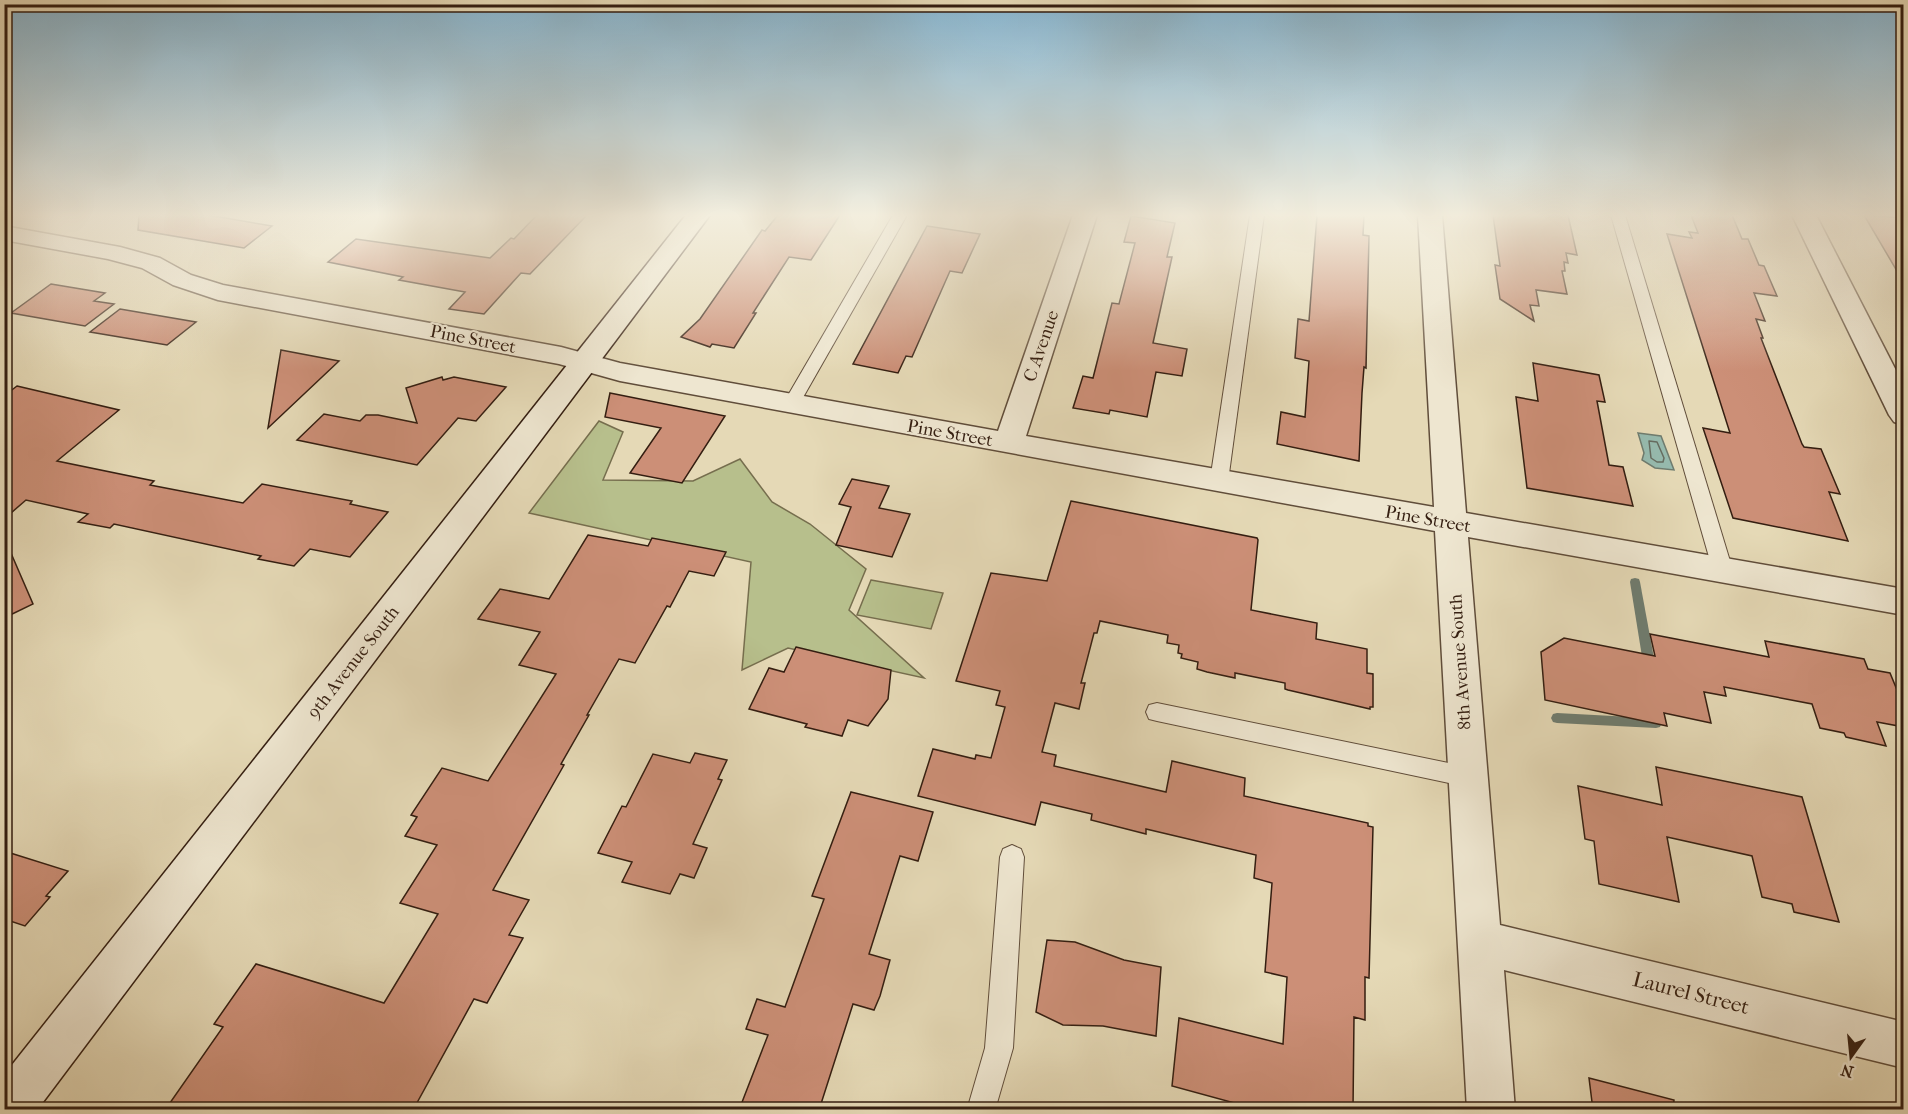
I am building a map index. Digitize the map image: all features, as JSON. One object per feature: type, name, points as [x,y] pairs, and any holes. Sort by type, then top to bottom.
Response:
[{"type":"street","name":"Pine Street","points":[[158,267],[182,280],[218,292],[584,362],[620,372],[1219,482],[1904,602]]},
{"type":"street","name":"9th Avenue South","points":[[7,1110],[658,267]]},
{"type":"street","name":"C Avenue","points":[[1009,443],[1068,267]]},
{"type":"street","name":"8th Avenue South","points":[[1434,267],[1491,1110]]},
{"type":"street","points":[[1830,267],[1904,415]]},
{"type":"street","name":"Laurel Street","points":[[1479,942],[1904,1045]]},
{"type":"lane","points":[[791,404],[870,267]]},
{"type":"lane","points":[[1219,482],[1250,267]]},
{"type":"lane","points":[[1633,267],[1723,571]]},
{"type":"lane","points":[[1157,712],[1468,777]]},
{"type":"lane","points":[[981,1110],[999,1048],[1012,857]]},
{"type":"green space","points":[[599,421],[623,432],[603,480],[693,481],[740,459],[772,502],[810,524],[866,569],[849,610],[924,678],[788,648],[742,670],[751,562],[529,513]]},
{"type":"green space","points":[[871,580],[943,593],[931,629],[857,615]]},
{"type":"water","points":[[1638,433],[1661,436],[1674,470],[1655,468],[1642,460],[1644,453]]},
{"type":"building","points":[[353,267],[537,267],[530,274],[521,273],[484,314],[449,309],[465,292],[399,280],[403,277]]},
{"type":"building","points":[[736,267],[783,267],[734,348],[712,344],[710,347],[681,337],[700,319]]},
{"type":"building","points":[[905,267],[965,267],[962,273],[950,271],[912,357],[906,356],[898,373],[853,364]]},
{"type":"building","points":[[1129,267],[1170,267],[1153,343],[1187,349],[1182,376],[1156,372],[1147,417],[1110,410],[1109,414],[1073,408],[1083,376],[1093,378],[1112,303],[1119,304]]},
{"type":"building","points":[[1313,267],[1368,267],[1366,368],[1364,367],[1359,461],[1277,444],[1281,412],[1305,417],[1309,361],[1295,358],[1298,319],[1309,321]]},
{"type":"building","points":[[1495,267],[1565,267],[1565,271],[1562,271],[1567,294],[1536,290],[1539,306],[1530,305],[1534,321],[1500,299]]},
{"type":"building","points":[[1677,267],[1764,267],[1777,296],[1754,293],[1765,321],[1756,319],[1763,338],[1761,338],[1802,444],[1804,447],[1821,449],[1840,494],[1829,492],[1848,541],[1733,518],[1703,428],[1730,433]]},
{"type":"building","points":[[1895,267],[1904,267],[1904,283]]},
{"type":"building","points":[[51,284],[105,293],[94,301],[114,304],[85,326],[11,313]]},
{"type":"building","points":[[120,309],[196,322],[167,345],[90,332]]},
{"type":"building","points":[[281,350],[339,361],[268,428]]},
{"type":"building","points":[[1533,363],[1599,375],[1605,402],[1597,401],[1609,465],[1623,467],[1633,506],[1527,488],[1516,397],[1538,401]]},
{"type":"building","points":[[442,377],[443,380],[454,377],[506,387],[476,421],[458,418],[417,465],[297,440],[324,414],[360,421],[366,415],[378,415],[417,423],[406,388]]},
{"type":"building","points":[[17,386],[119,410],[57,461],[154,481],[150,485],[243,503],[262,484],[352,501],[350,504],[388,512],[350,557],[310,549],[294,566],[258,559],[261,556],[114,524],[110,528],[78,522],[88,514],[26,500],[4,519],[4,396]]},
{"type":"building","points":[[610,393],[725,416],[682,483],[630,473],[661,428],[605,417]]},
{"type":"building","points":[[852,479],[889,486],[879,508],[910,514],[892,557],[836,545],[851,507],[839,504]]},
{"type":"building","points":[[1071,501],[1257,538],[1251,610],[1317,623],[1316,639],[1367,649],[1367,673],[1373,674],[1373,707],[1370,709],[1288,690],[1285,689],[1285,683],[1235,673],[1235,678],[1197,669],[1198,662],[1181,658],[1182,654],[1178,653],[1179,645],[1167,643],[1168,635],[1100,621],[1097,633],[1094,633],[1081,683],[1085,683],[1079,709],[1055,703],[1042,752],[1056,755],[1054,766],[1166,792],[1172,761],[1245,778],[1244,796],[1368,823],[1368,826],[1373,827],[1369,978],[1365,977],[1365,1020],[1354,1017],[1353,1110],[1260,1110],[1172,1086],[1179,1018],[1283,1044],[1287,977],[1265,972],[1272,883],[1254,878],[1256,855],[1146,829],[1146,834],[1091,820],[1092,814],[1041,802],[1035,825],[918,796],[933,749],[975,759],[976,755],[991,758],[1005,707],[996,705],[1000,691],[956,681],[991,573],[1047,581]]},
{"type":"building","points":[[588,535],[648,546],[652,538],[726,552],[714,576],[689,571],[670,607],[667,606],[635,663],[619,659],[587,715],[589,715],[561,764],[564,765],[493,890],[529,900],[509,935],[523,938],[487,1003],[474,999],[413,1110],[165,1110],[223,1027],[214,1024],[256,964],[384,1003],[438,914],[400,903],[437,845],[405,836],[417,817],[411,815],[442,768],[488,781],[556,674],[519,665],[540,632],[478,619],[500,589],[549,599]]},
{"type":"building","points":[[4,537],[33,604],[4,618]]},
{"type":"building","points":[[1650,634],[1769,657],[1765,641],[1864,659],[1868,669],[1890,673],[1904,707],[1904,727],[1877,722],[1886,746],[1846,737],[1844,733],[1820,728],[1812,704],[1724,687],[1726,696],[1704,692],[1711,723],[1664,713],[1667,726],[1545,700],[1541,652],[1564,638],[1655,656]]},
{"type":"building","points":[[796,647],[891,670],[888,699],[868,726],[848,720],[842,736],[749,709],[769,668],[784,672]]},
{"type":"building","points":[[695,753],[727,760],[718,779],[722,780],[693,844],[707,848],[694,878],[680,874],[670,894],[622,882],[632,862],[598,853],[622,806],[626,807],[653,754],[690,763]]},
{"type":"building","points":[[1656,767],[1802,797],[1839,922],[1794,912],[1792,904],[1762,897],[1752,856],[1667,837],[1679,902],[1599,884],[1594,841],[1585,839],[1578,786],[1662,805]]},
{"type":"building","points":[[851,792],[933,812],[918,861],[900,856],[869,954],[890,960],[880,996],[874,1010],[853,1004],[819,1110],[739,1110],[768,1035],[746,1029],[757,999],[785,1007],[824,899],[812,896]]},
{"type":"building","points":[[4,851],[68,871],[46,896],[50,897],[25,926],[4,919]]},
{"type":"building","points":[[1047,940],[1075,942],[1124,960],[1161,967],[1156,1036],[1103,1026],[1063,1025],[1036,1012]]},
{"type":"building","points":[[1589,1078],[1674,1100],[1673,1110],[1593,1110]]},
{"type":"waterway","points":[[1635,582],[1650,669]]},
{"type":"waterway","points":[[1557,718],[1656,723],[1655,711]]}]
